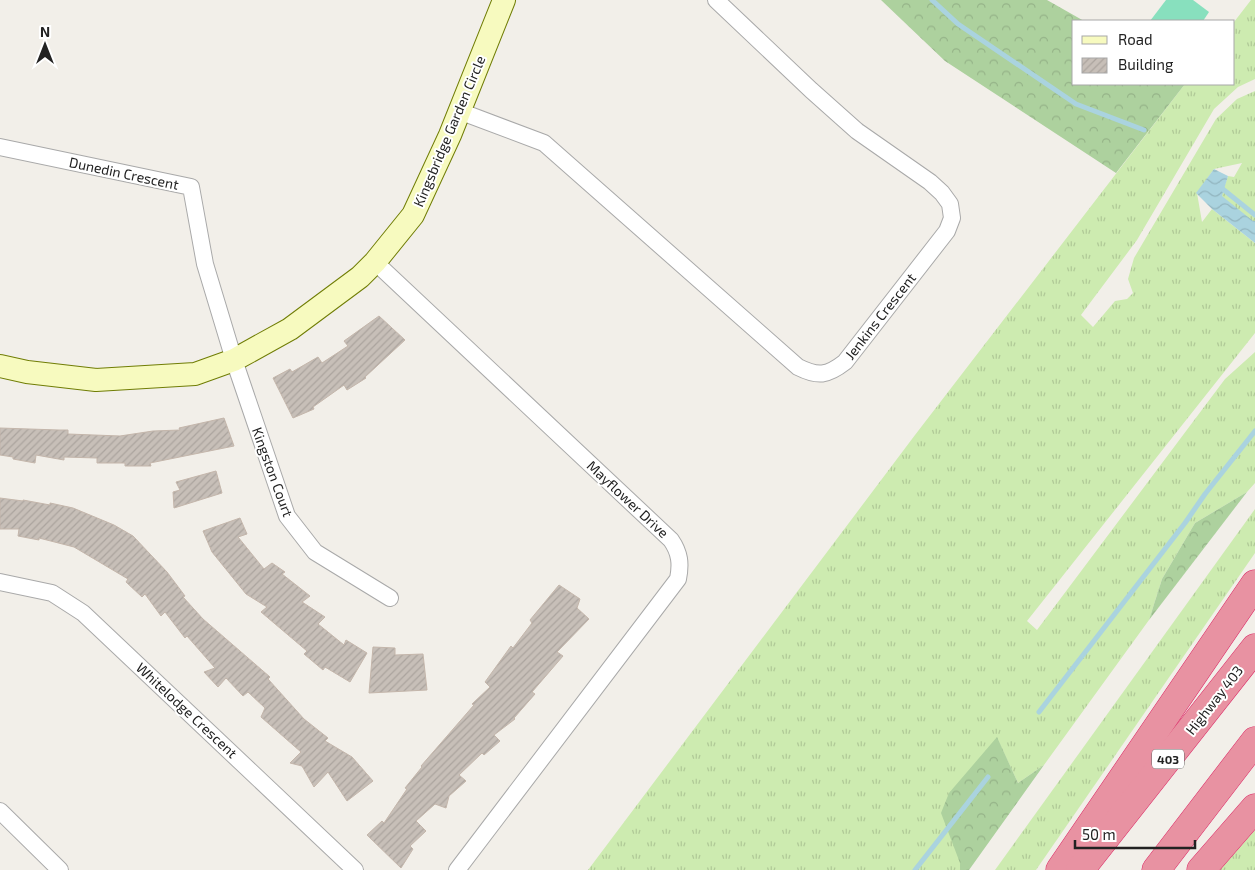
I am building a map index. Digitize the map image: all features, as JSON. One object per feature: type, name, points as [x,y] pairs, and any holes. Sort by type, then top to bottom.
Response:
[{"type":"highway","points":[[1060,870],[1255,584]]},
{"type":"highway","name":"Highway 403","points":[[1080,870],[1255,648]]},
{"type":"highway","points":[[1156,870],[1255,741]]},
{"type":"highway","points":[[1201,870],[1255,808]]},
{"type":"street","name":"Kingsbridge Garden Circle","points":[[0,366],[27,372],[96,380],[195,374],[234,360],[290,329],[360,277],[375,262],[413,215],[460,111],[504,0]]},
{"type":"street","name":"Jenkins Crescent","points":[[460,111],[544,144],[798,367],[810,373],[822,374],[834,371],[845,362],[947,231],[952,218],[950,204],[930,182],[850,125],[716,0]]},
{"type":"street","name":"Dunedin Crescent","points":[[0,147],[190,187],[205,264],[234,360]]},
{"type":"street","name":"Mayflower Drive","points":[[375,262],[671,540],[677,549],[680,559],[678,579],[457,870]]},
{"type":"street","name":"Kingston Court","points":[[234,360],[287,516],[315,552],[390,598]]},
{"type":"street","name":"Whitelodge Crescent","points":[[0,582],[52,594],[83,613],[355,870]]},
{"type":"street","points":[[0,811],[60,870]]},
{"type":"green space","points":[[881,0],[1047,0],[1082,20],[1072,20],[1072,85],[1184,85],[1116,173],[945,61]]},
{"type":"green space","points":[[1166,0],[1193,0],[1209,12],[1204,20],[1151,20]]},
{"type":"green space","points":[[1251,0],[1255,0],[1255,79],[1238,87],[1214,109],[1137,240],[1081,315],[1093,327],[1115,301],[1127,299],[1133,293],[1128,279],[1134,258],[1216,119],[1237,99],[1255,91],[1255,221],[1253,222],[1221,196],[1228,176],[1234,177],[1242,163],[1214,169],[1197,193],[1202,222],[1212,209],[1255,243],[1255,333],[1027,621],[1037,630],[1225,379],[1255,352],[1255,483],[1247,492],[1195,523],[1162,579],[1149,620],[1044,765],[1018,783],[997,738],[960,863],[960,870],[588,870],[915,435],[1184,85],[1235,85],[1235,21]]},
{"type":"green space","points":[[1247,492],[1149,620],[1162,579],[1195,523]]},
{"type":"green space","points":[[1255,509],[1255,553],[1036,870],[995,870]]},
{"type":"green space","points":[[997,737],[1018,783],[1044,765],[969,870],[960,870],[960,863],[941,813],[949,793]]},
{"type":"green space","points":[[1255,830],[1255,870],[1220,870]]},
{"type":"water","points":[[1214,169],[1228,176],[1222,196],[1255,221],[1255,243],[1212,209],[1196,193]]},
{"type":"building","points":[[379,316],[405,340],[366,378],[347,390],[344,385],[313,407],[314,409],[293,418],[273,378],[290,369],[292,372],[318,357],[322,363],[348,346],[344,341]]},
{"type":"building","points":[[224,418],[234,446],[150,463],[151,466],[125,466],[125,463],[97,463],[97,458],[64,457],[64,460],[36,455],[35,463],[0,455],[0,428],[68,430],[68,434],[120,436],[153,431],[180,430],[179,428]]},
{"type":"building","points":[[216,471],[222,493],[174,508],[173,492],[180,490],[176,482]]},
{"type":"building","points":[[0,498],[50,505],[50,503],[73,508],[114,525],[133,536],[167,572],[185,596],[183,597],[203,619],[270,677],[268,679],[304,719],[328,738],[325,741],[352,757],[373,781],[347,801],[328,772],[314,787],[302,766],[290,763],[301,752],[261,717],[265,708],[248,692],[243,696],[226,678],[218,687],[204,672],[215,668],[187,636],[185,638],[165,612],[161,616],[145,594],[142,597],[126,582],[128,579],[74,547],[39,538],[39,540],[18,536],[19,529],[0,529]]},
{"type":"building","points":[[240,518],[247,534],[238,537],[264,569],[272,563],[285,572],[282,574],[310,596],[302,602],[325,617],[318,624],[344,645],[346,640],[367,653],[350,682],[325,667],[323,670],[304,654],[307,651],[261,612],[267,607],[246,594],[212,552],[203,531]]},
{"type":"building","points":[[559,585],[580,599],[577,608],[589,619],[557,652],[563,656],[532,692],[535,694],[515,719],[494,735],[500,741],[484,755],[482,753],[459,775],[466,781],[449,796],[446,808],[435,804],[416,821],[426,831],[410,846],[413,849],[401,868],[367,835],[382,821],[384,823],[421,766],[474,705],[472,704],[490,687],[485,682],[511,646],[513,648],[532,623],[530,620]]},
{"type":"building","points":[[373,647],[395,648],[395,655],[423,654],[427,690],[369,693]]},
{"type":"waterway","points":[[932,0],[958,24],[1076,104],[1144,130]]},
{"type":"waterway","points":[[1219,186],[1255,215]]},
{"type":"waterway","points":[[1039,712],[1255,431]]},
{"type":"waterway","points":[[915,870],[988,777]]}]
